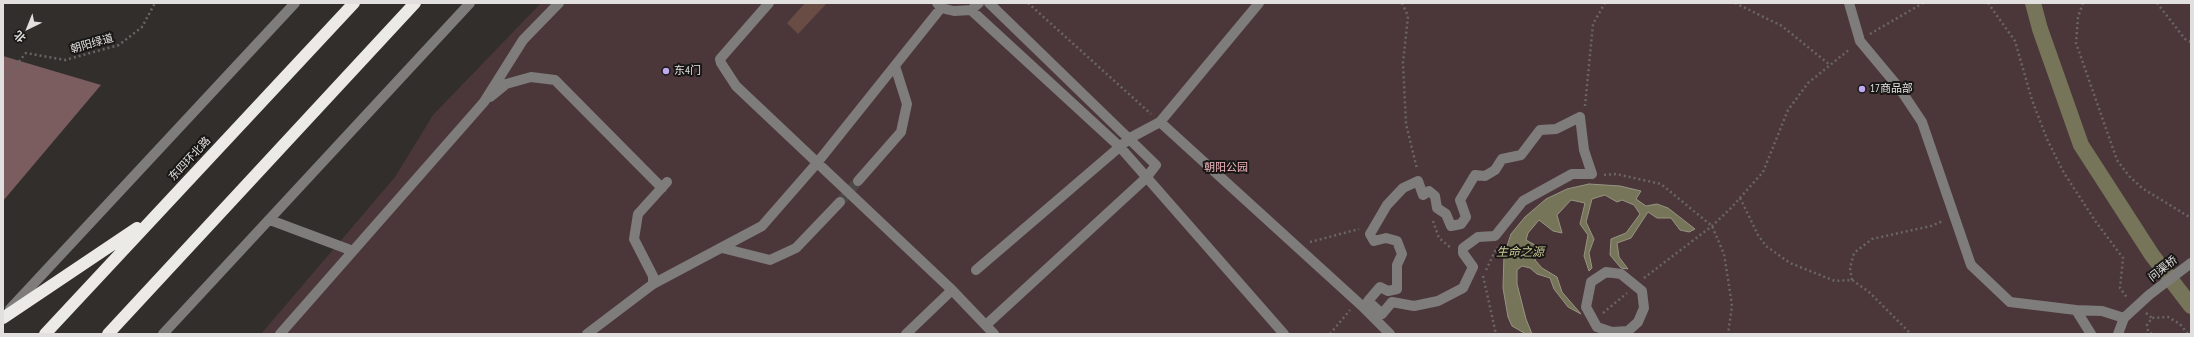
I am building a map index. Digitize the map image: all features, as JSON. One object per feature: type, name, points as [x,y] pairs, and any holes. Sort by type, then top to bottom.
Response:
[{"type":"highway","name":"东四环北路","points":[[46,334],[154,216],[354,3]]},
{"type":"highway","points":[[108,334],[416,3]]},
{"type":"highway","points":[[3,318],[154,216]]},
{"type":"street","points":[[3,318],[295,3]]},
{"type":"street","points":[[163,334],[470,3]]},
{"type":"street","points":[[280,334],[484,102],[523,40],[560,3]]},
{"type":"street","points":[[769,3],[736,38],[720,59],[720,63],[736,86],[748,99],[952,290],[994,334]]},
{"type":"street","points":[[587,334],[653,284],[762,226],[817,162],[895,66],[939,5],[954,11],[970,10],[978,3]]},
{"type":"street","points":[[986,325],[1146,178],[1156,165],[1130,138],[989,3]]},
{"type":"street","points":[[976,270],[1130,138],[1160,122],[1259,3]]},
{"type":"street","points":[[1849,3],[1860,41],[1900,89],[1922,122],[1971,265],[2010,302],[2076,310],[2102,311],[2124,318],[2118,334]]},
{"type":"street","points":[[970,10],[1120,147],[1277,332]]},
{"type":"street","points":[[858,181],[901,132],[908,104],[895,66]]},
{"type":"street","points":[[484,102],[506,84],[531,77],[555,80],[664,185],[638,214],[634,239],[653,276],[653,284]]},
{"type":"street","points":[[1580,117],[1584,150],[1592,174],[1572,174],[1523,201],[1495,236],[1478,236],[1463,248],[1463,254],[1473,267],[1463,288],[1438,301],[1414,306],[1392,302],[1382,314],[1368,301],[1380,287],[1388,291],[1397,289],[1397,265],[1402,254],[1397,241],[1386,238],[1374,241],[1370,234],[1379,220],[1387,205],[1403,188],[1418,181],[1423,195],[1429,191],[1435,196],[1437,208],[1446,214],[1451,226],[1461,224],[1466,217],[1460,200],[1475,175],[1485,176],[1495,170],[1502,159],[1521,155],[1540,130],[1556,129],[1580,117]]},
{"type":"street","points":[[1160,122],[1291,244],[1356,301],[1390,334]]},
{"type":"street","points":[[722,248],[770,260],[796,248],[840,202]]},
{"type":"street","points":[[270,220],[353,251]]},
{"type":"street","name":"问渠桥","points":[[2124,318],[2138,307],[2149,295],[2191,263]]},
{"type":"street","points":[[1606,272],[1621,274],[1642,291],[1644,308],[1638,322],[1628,331],[1612,332],[1597,327],[1594,323],[1586,307],[1591,282],[1606,272]]},
{"type":"street","points":[[906,334],[952,290]]},
{"type":"street","points":[[2076,310],[2091,334]]},
{"type":"path","name":"朝阳绿道","points":[[3,81],[26,54],[65,60],[119,45],[142,27],[155,3]]},
{"type":"path","points":[[1028,3],[1160,122]]},
{"type":"path","points":[[1402,3],[1408,16],[1403,63],[1406,124],[1418,174]]},
{"type":"path","points":[[1584,108],[1593,24],[1606,3]]},
{"type":"path","points":[[1734,3],[1782,26],[1830,65]]},
{"type":"path","points":[[1594,323],[1636,285],[1712,226],[1740,198],[1763,172],[1788,110],[1808,82],[1882,25],[1922,3]]},
{"type":"path","points":[[1988,3],[2015,41],[2032,100],[2046,139],[2072,185],[2123,258],[2120,288],[2125,297],[2152,318],[2168,317],[2180,324],[2188,334]]},
{"type":"path","points":[[2083,3],[2078,17],[2076,43],[2117,160],[2129,176],[2142,188],[2191,218]]},
{"type":"path","points":[[2157,3],[2185,39],[2191,42]]},
{"type":"path","points":[[1601,175],[1616,174],[1661,184],[1712,226],[1724,254],[1732,306],[1728,334]]},
{"type":"path","points":[[1740,198],[1758,235],[1766,246],[1790,263],[1835,281],[1852,280],[1869,292],[1911,334]]},
{"type":"path","points":[[1431,216],[1439,238],[1454,251]]},
{"type":"path","points":[[1852,280],[1850,268],[1854,253],[1872,239],[1931,226],[1955,216]]},
{"type":"path","points":[[1291,244],[1309,242],[1351,232],[1379,220]]},
{"type":"path","points":[[1483,276],[1498,246]]},
{"type":"path","points":[[1473,267],[1483,276],[1496,334]]},
{"type":"path","points":[[1330,334],[1346,317],[1356,301]]},
{"type":"path","points":[[2152,318],[2148,325],[2148,331],[2152,334]]},
{"type":"green space","name":"朝阳公园","points":[[541,3],[2191,3],[2191,334],[261,334],[395,177],[433,115]]},
{"type":"shaded area","points":[[3,56],[101,85],[3,201]]},
{"type":"water","name":"生命之源","points":[[1589,184],[1620,186],[1641,191],[1636,199],[1646,206],[1657,204],[1668,208],[1695,229],[1689,232],[1680,230],[1671,218],[1657,218],[1648,212],[1631,238],[1617,243],[1619,257],[1628,269],[1621,268],[1610,255],[1611,239],[1626,233],[1640,214],[1634,205],[1622,200],[1617,202],[1605,195],[1592,199],[1586,222],[1594,239],[1589,253],[1592,268],[1589,271],[1584,256],[1588,235],[1580,224],[1585,203],[1571,200],[1557,215],[1562,233],[1553,231],[1539,220],[1528,233],[1526,240],[1535,245],[1537,251],[1535,260],[1542,268],[1557,277],[1562,292],[1581,314],[1568,307],[1554,289],[1550,278],[1537,274],[1530,268],[1522,266],[1517,270],[1517,284],[1526,319],[1532,334],[1526,334],[1512,326],[1508,317],[1503,288],[1504,255],[1511,234],[1525,217],[1546,199],[1567,189]]},
{"type":"building","points":[[805,3],[827,3],[798,34],[787,23]]},
{"type":"waterway","points":[[2033,3],[2040,29],[2081,145],[2152,255],[2191,306]]},
{"type":"tunnel","points":[[840,202],[858,181]]},
{"type":"place","name":"东4门","points":[[666,71]]},
{"type":"place","name":"17商品部","points":[[1862,89]]}]
